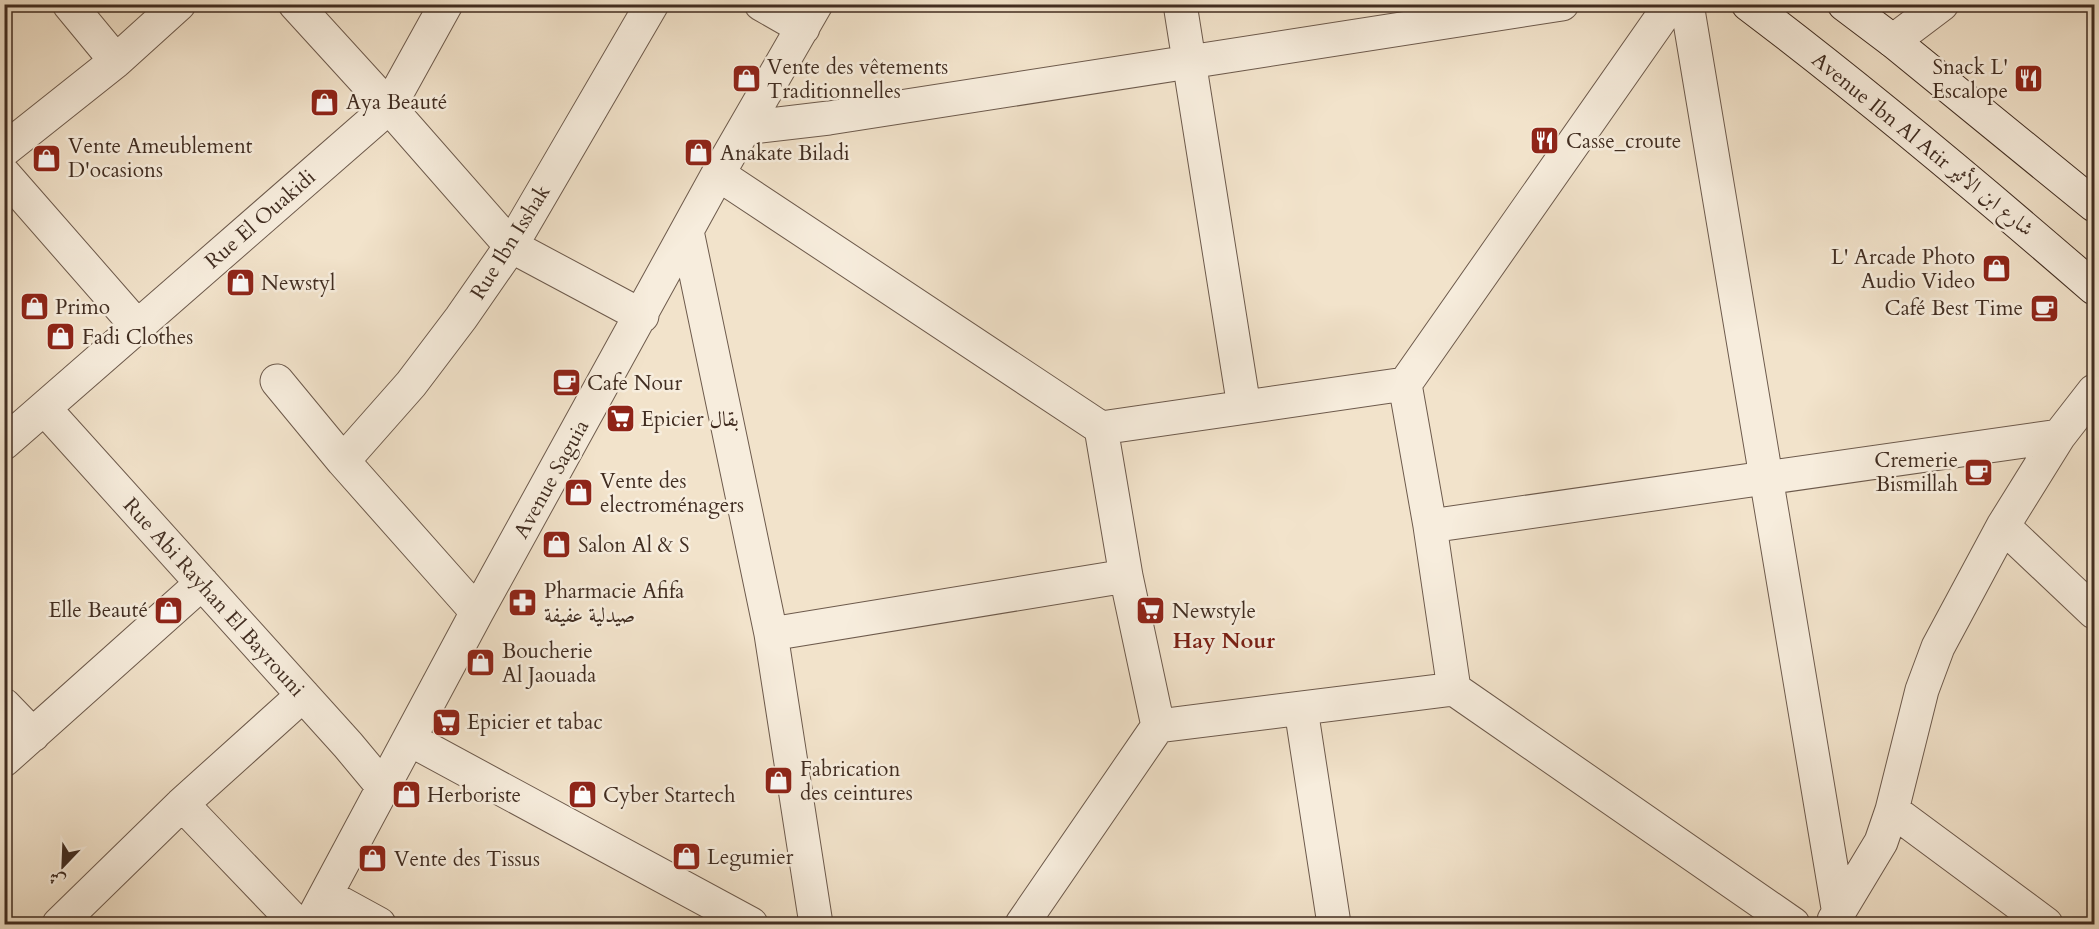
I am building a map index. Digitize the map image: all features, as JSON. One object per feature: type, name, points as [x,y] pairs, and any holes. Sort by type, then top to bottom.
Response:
[{"type":"street","points":[[69,4],[116,61]]},
{"type":"street","points":[[4,150],[116,61],[179,4]]},
{"type":"street","points":[[295,4],[511,246],[642,316]]},
{"type":"street","name":"Rue El Ouakidi","points":[[4,443],[389,107],[446,4]]},
{"type":"street","name":"Rue Ibn Isshak","points":[[343,461],[411,384],[511,246],[652,4]]},
{"type":"street","points":[[761,4],[810,16]]},
{"type":"street","points":[[1180,4],[1244,407]]},
{"type":"street","points":[[745,128],[852,114],[1563,4]]},
{"type":"street","points":[[1454,689],[1430,526],[1405,384],[1671,4]]},
{"type":"street","points":[[1687,4],[1767,479],[1835,919]]},
{"type":"street","name":"Avenue Ibn Al Atir شارع ابن الأثير","points":[[1748,4],[1952,165],[2094,288]]},
{"type":"street","points":[[1844,4],[1893,41],[2094,205]]},
{"type":"street","points":[[1893,41],[1942,4]]},
{"type":"street","name":"Avenue Saguia","points":[[310,924],[477,612],[642,316],[718,174],[810,16]]},
{"type":"street","points":[[4,174],[137,326]]},
{"type":"street","points":[[718,174],[1101,428],[1405,384]]},
{"type":"street","points":[[687,231],[771,634],[816,924]]},
{"type":"street","points":[[277,381],[343,461],[477,612]]},
{"type":"street","points":[[1835,919],[1881,842],[1892,810],[1922,690],[1938,647],[2003,526],[2059,436],[2094,391]]},
{"type":"street","name":"Rue Abi Rayhan El Bayrouni","points":[[44,408],[383,787]]},
{"type":"street","points":[[1022,924],[1158,726],[1126,576],[1101,428]]},
{"type":"street","points":[[1430,526],[2059,436]]},
{"type":"street","points":[[2003,526],[2094,612]]},
{"type":"street","points":[[771,634],[1126,576]]},
{"type":"street","points":[[4,760],[202,583]]},
{"type":"street","points":[[1158,726],[1454,689],[1793,924]]},
{"type":"street","points":[[71,920],[182,804],[303,695]]},
{"type":"street","points":[[4,705],[33,735]]},
{"type":"street","points":[[1301,709],[1334,924]]},
{"type":"street","points":[[409,739],[751,924]]},
{"type":"street","points":[[182,804],[297,924]]},
{"type":"street","points":[[1892,810],[2046,924]]},
{"type":"street","points":[[326,895],[379,924]]},
{"type":"place","name":"Vente des vêtements Traditionnelles","points":[[746,79]]},
{"type":"place","name":"Snack L' Escalope","points":[[2029,79]]},
{"type":"place","name":"Aya Beauté","points":[[325,102]]},
{"type":"place","name":"Casse_croute","points":[[1545,141]]},
{"type":"place","name":"Anakate Biladi","points":[[699,153]]},
{"type":"place","name":"Vente Ameublement D'ocasions","points":[[47,158]]},
{"type":"place","name":"L' Arcade Photo Audio Video","points":[[1996,269]]},
{"type":"place","name":"Newstyl","points":[[240,283]]},
{"type":"place","name":"Primo","points":[[34,307]]},
{"type":"place","name":"Café Best Time","points":[[2044,308]]},
{"type":"place","name":"Fadi Clothes","points":[[61,337]]},
{"type":"place","name":"Cafe Nour","points":[[566,383]]},
{"type":"place","name":"Epicier بقال","points":[[620,419]]},
{"type":"place","name":"Cremerie Bismillah","points":[[1979,472]]},
{"type":"place","name":"Vente des electroménagers","points":[[579,493]]},
{"type":"place","name":"Salon Al & S","points":[[557,545]]},
{"type":"place","name":"Pharmacie Afifa صيدلية عفيفة","points":[[523,603]]},
{"type":"place","name":"Elle Beauté","points":[[169,610]]},
{"type":"place","name":"Newstyle","points":[[1151,611]]},
{"type":"place","name":"Boucherie Al Jaouada","points":[[481,663]]},
{"type":"place","name":"Epicier et tabac","points":[[446,722]]},
{"type":"place","name":"Fabrication des ceintures","points":[[779,781]]},
{"type":"place","name":"Herboriste","points":[[406,795]]},
{"type":"place","name":"Cyber Startech","points":[[582,795]]},
{"type":"place","name":"Legumier","points":[[686,857]]},
{"type":"place","name":"Vente des Tissus","points":[[373,859]]},
{"type":"district","name":"Hay Nour","points":[[1224,640]]}]
